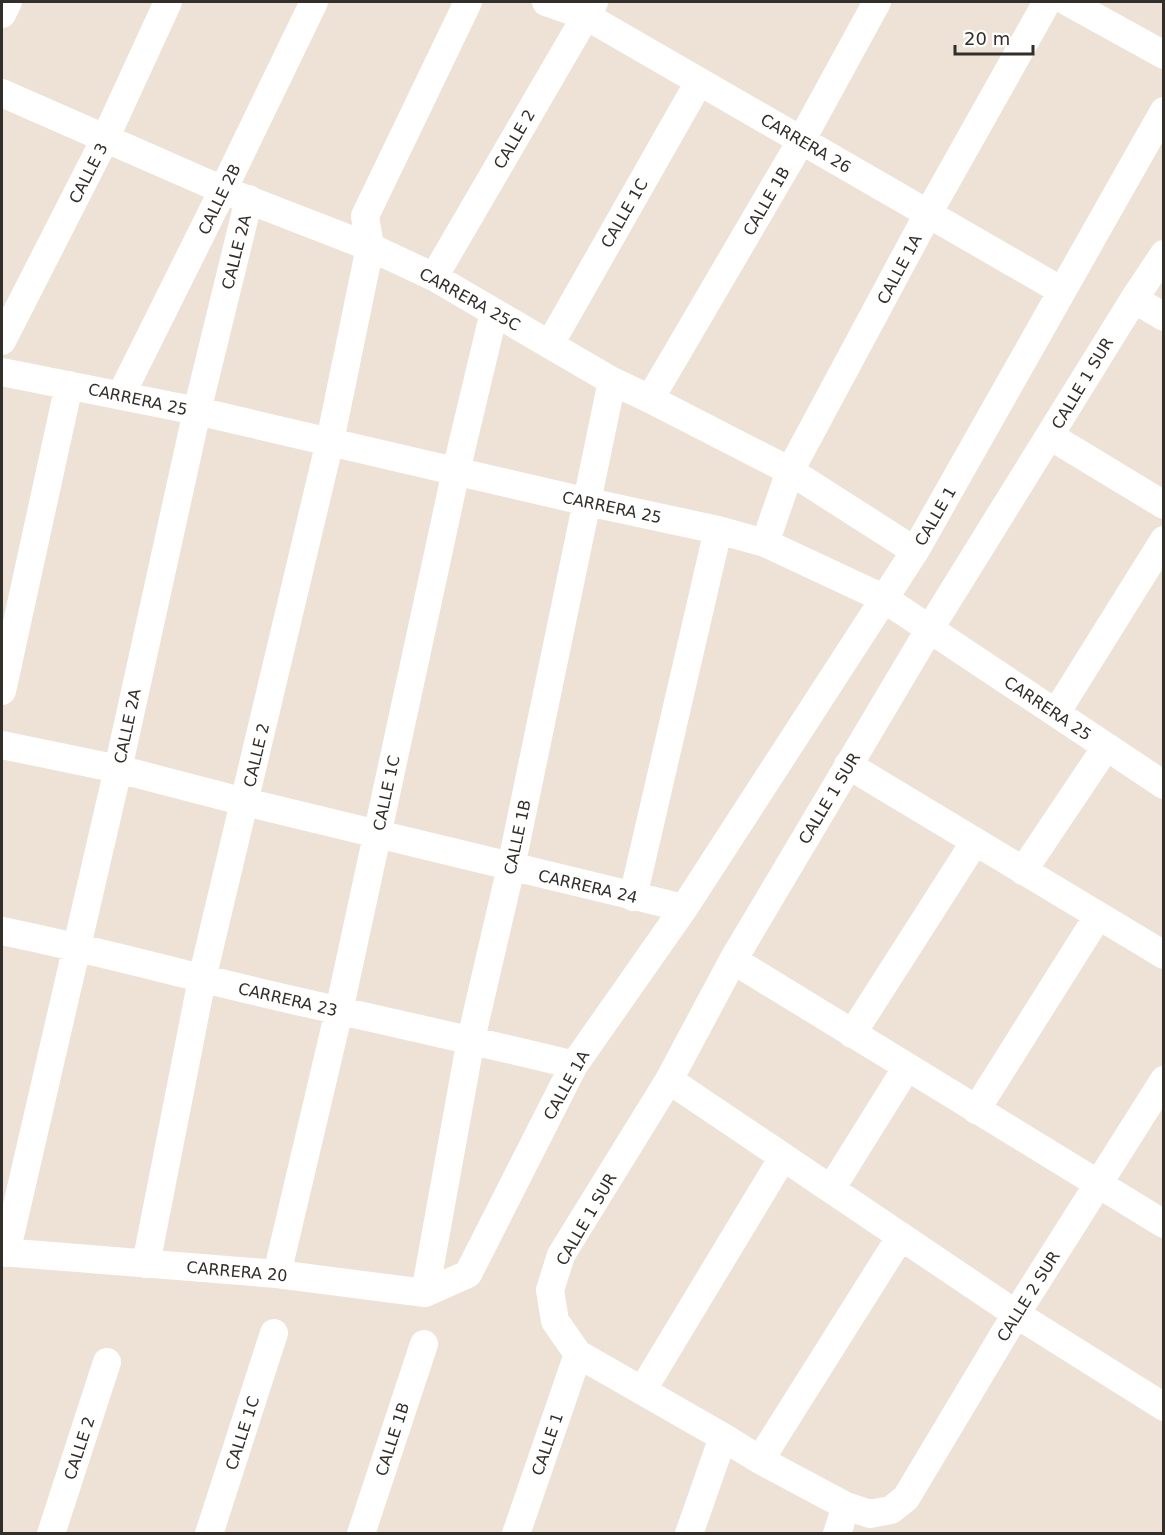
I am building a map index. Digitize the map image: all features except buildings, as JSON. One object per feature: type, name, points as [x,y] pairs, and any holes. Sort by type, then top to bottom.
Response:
[{"type":"street","points":[[2,15],[8,2]]},
{"type":"street","name":"CALLE 3","points":[[2,341],[105,139],[168,2]]},
{"type":"street","name":"CALLE 2B","points":[[121,394],[236,194],[314,2]]},
{"type":"street","points":[[370,247],[366,216],[468,2]]},
{"type":"street","name":"CARRERA 26","points":[[546,2],[590,9],[699,82],[1062,291]]},
{"type":"street","name":"CALLE 1B","points":[[650,399],[801,141],[877,2]]},
{"type":"street","name":"CALLE 1A","points":[[765,543],[790,471],[929,213],[1047,2]]},
{"type":"street","points":[[1068,2],[1164,55]]},
{"type":"street","name":"CALLE 2","points":[[434,277],[590,9]]},
{"type":"street","name":"CALLE 1C","points":[[550,344],[699,82]]},
{"type":"street","name":"CARRERA 25C","points":[[2,93],[236,194],[370,247],[434,277],[612,381],[790,471],[915,551]]},
{"type":"street","name":"CALLE 1","points":[[684,908],[905,613],[915,551],[1164,111]]},
{"type":"street","name":"CALLE 2A","points":[[4,1253],[78,947],[197,411],[236,194]]},
{"type":"street","name":"CALLE 2","points":[[146,1264],[202,979],[330,441],[370,247]]},
{"type":"street","name":"CALLE 1 SUR","points":[[578,1354],[555,1321],[550,1290],[561,1255],[669,1080],[733,960],[848,765],[905,613],[1050,436],[1134,298],[1164,254]]},
{"type":"street","points":[[1134,298],[1164,316]]},
{"type":"street","name":"CALLE 1C","points":[[277,1274],[339,1011],[456,471],[494,312]]},
{"type":"street","name":"CARRERA 25","points":[[2,372],[197,411],[718,530],[765,543],[905,613],[1164,785]]},
{"type":"street","name":"CALLE 1B","points":[[425,1293],[471,1039],[511,867],[612,381]]},
{"type":"street","points":[[2,691],[69,385]]},
{"type":"street","points":[[1050,436],[1164,505]]},
{"type":"street","points":[[633,897],[718,530]]},
{"type":"street","points":[[1056,713],[1164,540]]},
{"type":"street","name":"CARRERA 24","points":[[2,745],[118,769],[684,908]]},
{"type":"street","points":[[1023,871],[1106,747]]},
{"type":"street","points":[[848,765],[974,843],[1164,955]]},
{"type":"street","points":[[852,1034],[974,843]]},
{"type":"street","name":"CALLE 1A","points":[[425,1293],[468,1274],[574,1065],[684,908]]},
{"type":"street","points":[[976,1110],[1098,916]]},
{"type":"street","name":"CARRERA 23","points":[[2,931],[78,947],[339,1011],[471,1039],[574,1065]]},
{"type":"street","points":[[733,960],[1164,1224]]},
{"type":"street","points":[[831,1189],[907,1067]]},
{"type":"street","points":[[669,1080],[1016,1314],[1164,1407]]},
{"type":"street","name":"CALLE 2 SUR","points":[[846,1506],[870,1514],[891,1510],[906,1498],[1016,1314],[1164,1080]]},
{"type":"street","points":[[642,1391],[783,1157]]},
{"type":"street","points":[[760,1460],[901,1236]]},
{"type":"street","name":"CARRERA 20","points":[[4,1253],[277,1274],[425,1293]]},
{"type":"street","name":"CALLE 1C","points":[[209,1533],[274,1333]]},
{"type":"street","name":"CALLE 1B","points":[[361,1533],[424,1344]]},
{"type":"street","points":[[578,1354],[760,1460],[846,1506],[837,1533]]},
{"type":"street","name":"CALLE 1","points":[[516,1533],[578,1354]]},
{"type":"street","name":"CALLE 2","points":[[51,1533],[107,1362]]},
{"type":"street","points":[[689,1533],[723,1437]]}]
